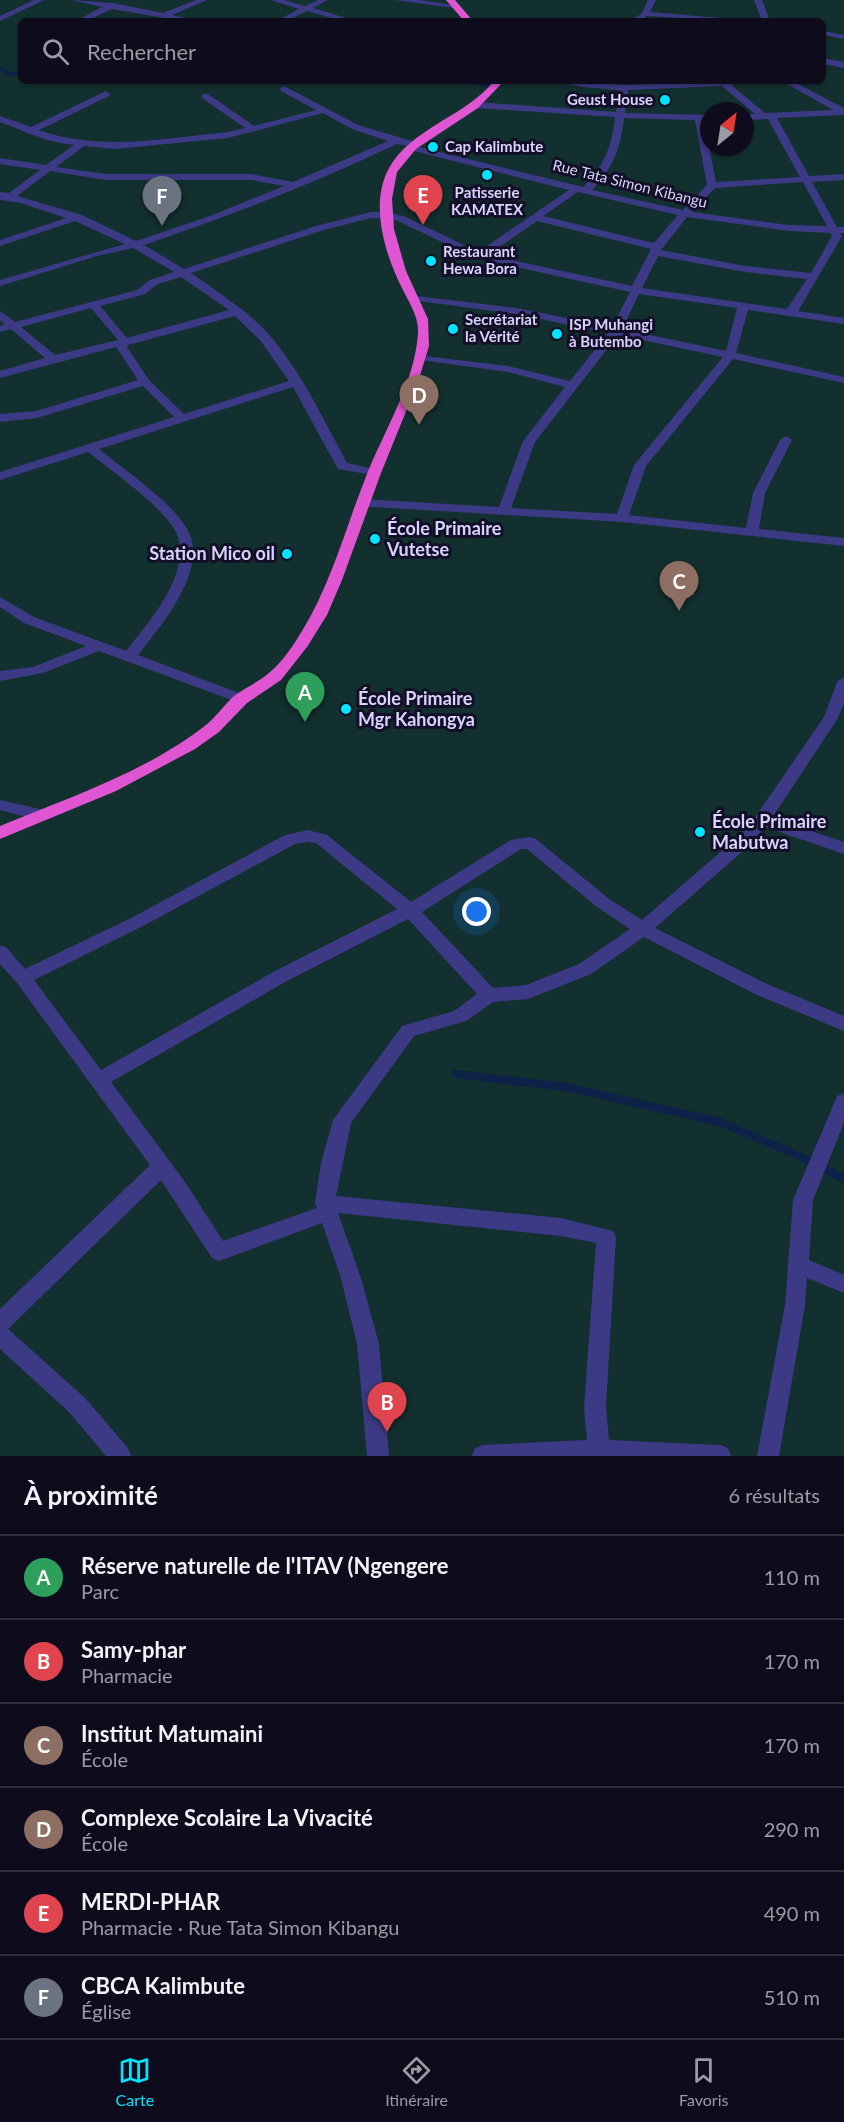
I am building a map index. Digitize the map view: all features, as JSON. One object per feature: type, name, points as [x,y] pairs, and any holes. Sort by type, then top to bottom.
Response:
[{"type":"highway","points":[[452,3],[466,18]]},
{"type":"highway","points":[[0,833],[97,792],[183,748],[214,727],[242,699],[275,676],[295,652],[318,617],[335,581],[362,503],[420,357],[424,330],[404,279],[386,215],[387,187],[393,169],[414,146],[476,105],[496,84]]},
{"type":"street","points":[[0,19],[40,0]]},
{"type":"street","points":[[75,0],[180,18]]},
{"type":"street","points":[[87,18],[121,0]]},
{"type":"street","points":[[158,18],[203,0]]},
{"type":"street","points":[[275,0],[340,18]]},
{"type":"street","points":[[286,18],[324,0]]},
{"type":"street","points":[[398,0],[452,3]]},
{"type":"street","points":[[639,18],[645,14],[652,0]]},
{"type":"street","points":[[758,0],[765,18]]},
{"type":"street","points":[[645,14],[694,18]]},
{"type":"street","points":[[826,33],[843,35]]},
{"type":"street","points":[[826,62],[844,65]]},
{"type":"street","points":[[598,84],[624,86],[691,84]]},
{"type":"street","points":[[725,84],[767,116],[839,230],[814,277],[799,296],[791,314]]},
{"type":"street","points":[[792,84],[844,112]]},
{"type":"street","points":[[479,256],[533,217],[602,176],[619,137],[619,116],[624,86]]},
{"type":"street","name":"Rue Tata Simon Kibangu","points":[[284,89],[363,130],[414,146],[582,189],[686,214],[771,228],[839,230]]},
{"type":"street","points":[[30,131],[105,94]]},
{"type":"street","points":[[205,96],[254,130]]},
{"type":"street","points":[[476,105],[619,116],[700,118]]},
{"type":"street","points":[[0,119],[30,131],[81,144],[138,145],[203,139],[254,130],[325,110]]},
{"type":"street","points":[[754,117],[844,112]]},
{"type":"street","points":[[0,283],[94,254],[137,244],[214,218],[350,163],[396,141]]},
{"type":"street","points":[[2,197],[47,169],[81,144]]},
{"type":"street","points":[[709,156],[712,185]]},
{"type":"street","points":[[0,161],[106,177],[252,177],[293,185]]},
{"type":"street","points":[[504,510],[529,441],[615,332],[656,250],[670,229],[712,185],[844,177]]},
{"type":"street","points":[[2,197],[78,217],[137,244],[209,288],[238,311],[265,339],[297,382],[342,466],[374,472]]},
{"type":"street","points":[[0,329],[141,292],[154,282],[320,228],[371,215],[386,215],[402,219],[479,256],[636,290],[743,308],[844,321]]},
{"type":"street","points":[[0,243],[78,217]]},
{"type":"street","points":[[533,217],[656,250],[744,269],[814,277]]},
{"type":"street","points":[[412,297],[483,305],[844,380]]},
{"type":"street","points":[[93,304],[124,341]]},
{"type":"street","points":[[622,518],[640,465],[730,355],[743,308]]},
{"type":"street","points":[[0,375],[51,358],[206,322],[238,311]]},
{"type":"street","points":[[0,314],[51,358]]},
{"type":"street","points":[[124,341],[121,347],[145,382],[182,418]]},
{"type":"street","points":[[420,357],[508,369],[572,385]]},
{"type":"street","points":[[0,418],[38,414],[145,382]]},
{"type":"street","points":[[0,476],[297,382]]},
{"type":"street","points":[[752,532],[759,493],[786,440]]},
{"type":"street","points":[[91,448],[171,517],[185,538],[186,551],[178,586],[165,611],[129,657]]},
{"type":"street","points":[[362,503],[622,518],[844,542]]},
{"type":"street","points":[[0,601],[29,620],[242,699]]},
{"type":"street","points":[[0,676],[29,674],[65,662],[98,646]]},
{"type":"street","points":[[378,1456],[368,1344],[351,1278],[326,1208],[331,1162],[342,1120],[408,1031],[460,1016],[489,995],[528,992],[585,969],[643,929],[745,840],[762,820],[831,718],[844,682]]},
{"type":"street","points":[[0,805],[42,815]]},
{"type":"street","points":[[762,820],[844,848]]},
{"type":"street","points":[[23,978],[139,921],[291,839],[308,836],[321,839],[411,911],[489,995]]},
{"type":"street","points":[[99,1080],[281,976],[411,911],[517,844],[530,843],[603,903],[643,929],[761,989],[844,1024]]},
{"type":"street","points":[[0,952],[23,978],[99,1080],[219,1252],[326,1208],[561,1227],[606,1237],[595,1407],[598,1450]]},
{"type":"street","points":[[768,1456],[795,1305],[803,1200],[844,1101]]},
{"type":"street","points":[[0,1323],[161,1167]]},
{"type":"street","points":[[798,1265],[844,1284]]},
{"type":"street","points":[[0,1335],[76,1405],[120,1456]]},
{"type":"street","points":[[483,1456],[598,1450],[720,1456]]},
{"type":"green space","points":[[0,0],[844,0],[844,1456],[0,1456]]},
{"type":"waterway","points":[[0,69],[10,74],[18,74]]},
{"type":"waterway","points":[[482,84],[495,87]]},
{"type":"waterway","points":[[456,1074],[566,1087],[720,1122],[797,1155],[844,1179]]},
{"type":"place","name":"Geust House","points":[[665,100]]},
{"type":"place","name":"Cap Kalimbute","points":[[433,147]]},
{"type":"place","name":"Patisserie KAMATEX","points":[[487,175]]},
{"type":"place","name":"MERDI-PHAR","points":[[423,225]]},
{"type":"place","name":"CBCA Kalimbute","points":[[162,226]]},
{"type":"place","name":"Restaurant Hewa Bora","points":[[431,261]]},
{"type":"place","name":"Secrétariat la Vérité","points":[[453,329]]},
{"type":"place","name":"ISP Muhangi à Butembo","points":[[557,334]]},
{"type":"place","name":"Complexe Scolaire La Vivacité","points":[[419,425]]},
{"type":"place","name":"École Primaire Vutetse","points":[[375,539]]},
{"type":"place","name":"Station Mico oil","points":[[287,554]]},
{"type":"place","name":"Institut Matumaini","points":[[679,611]]},
{"type":"place","name":"École Primaire Mgr Kahongya","points":[[346,709]]},
{"type":"place","name":"Réserve naturelle de l'ITAV (Ngengere","points":[[305,722]]},
{"type":"place","name":"École Primaire Mabutwa","points":[[700,832]]},
{"type":"place","name":"Samy-phar","points":[[387,1432]]}]
